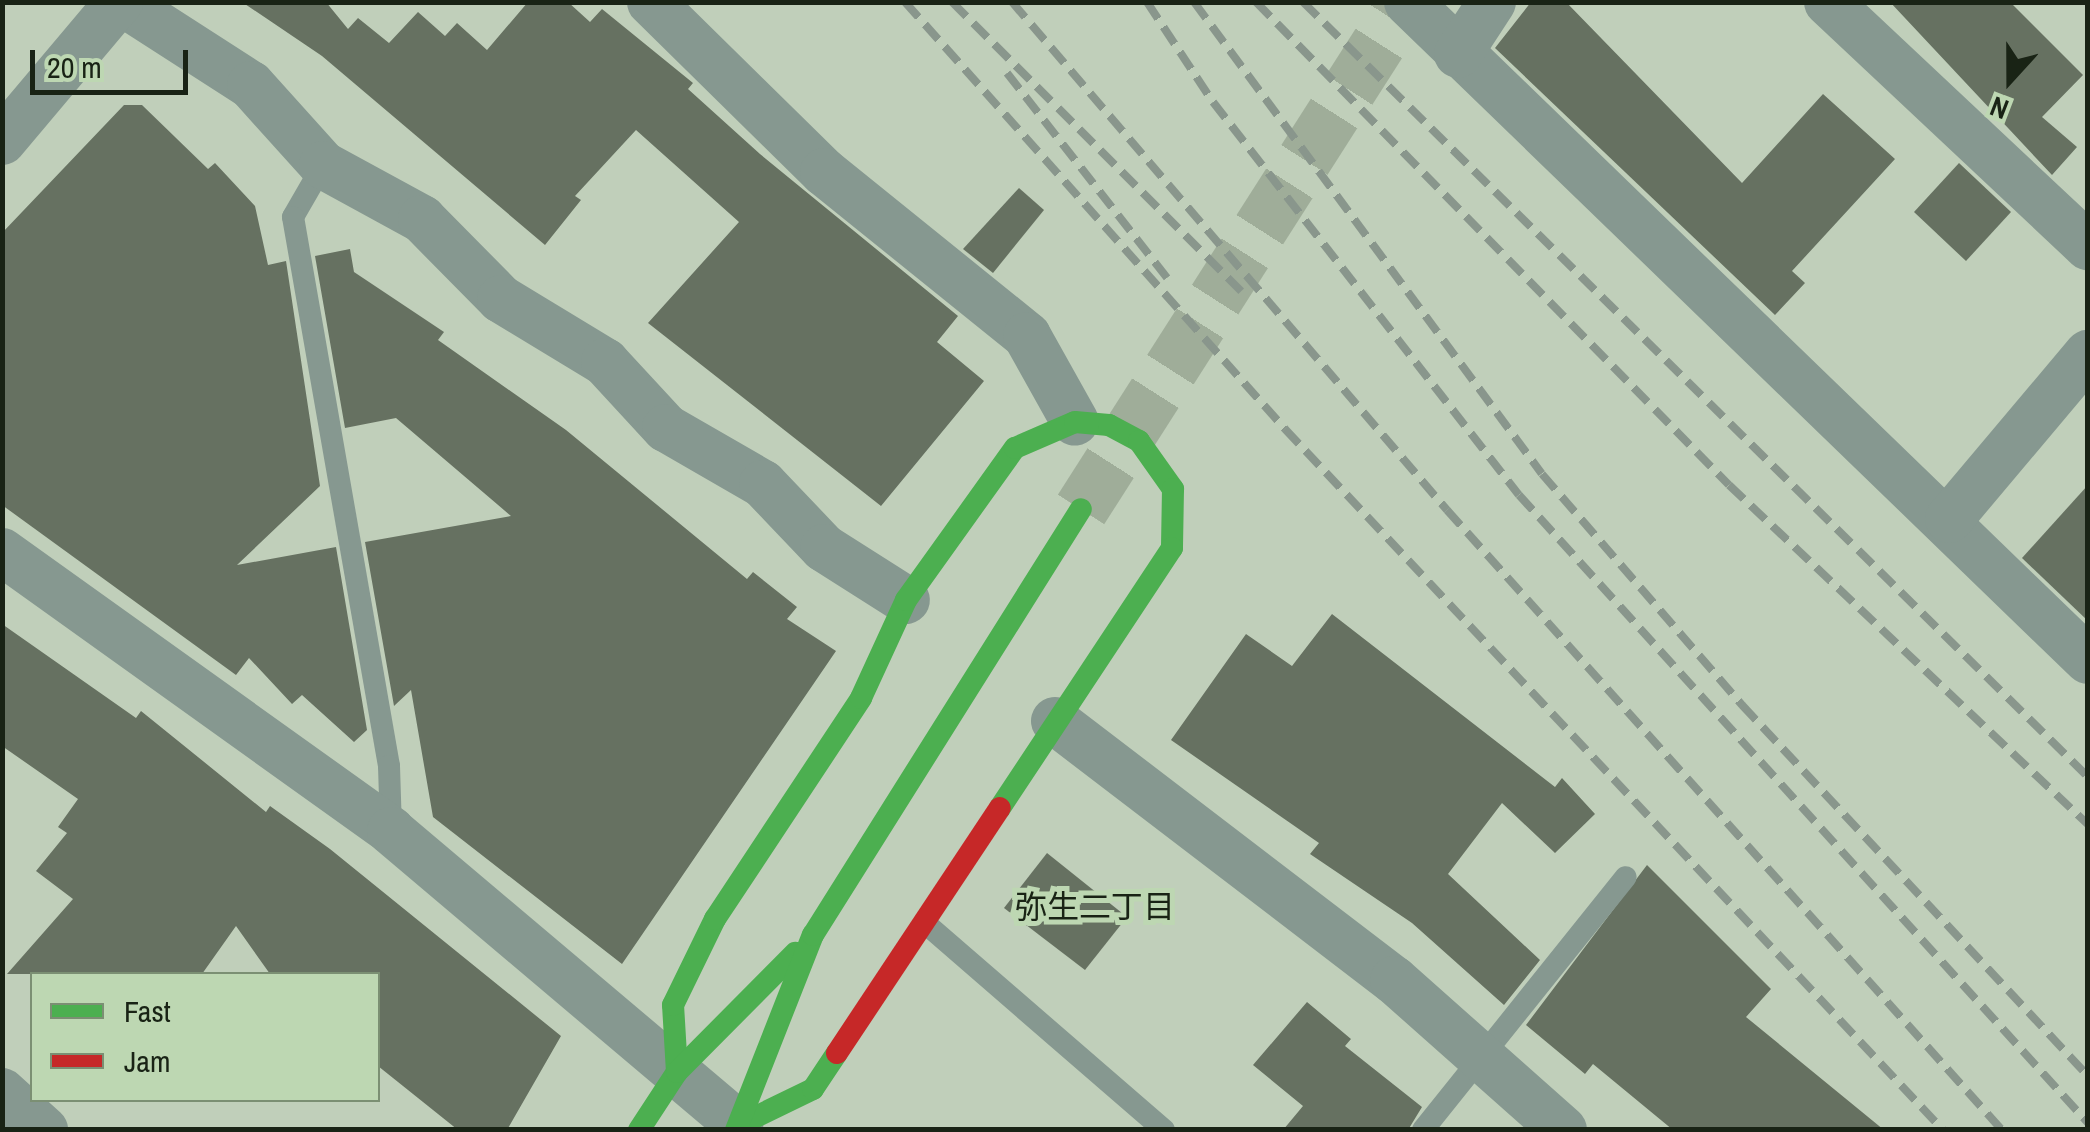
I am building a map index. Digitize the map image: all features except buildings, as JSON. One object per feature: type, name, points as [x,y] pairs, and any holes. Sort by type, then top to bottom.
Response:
[{"type":"street","points":[[2,141],[121,2],[251,85],[323,165],[422,219],[500,299],[605,362],[666,428],[764,484],[824,548],[906,600]]},
{"type":"street","points":[[651,2],[824,172],[1027,336],[1075,422]]},
{"type":"street","points":[[1408,2],[1458,54],[1949,519],[2088,660]]},
{"type":"street","points":[[1458,54],[1492,2]]},
{"type":"street","points":[[1828,2],[2088,246]]},
{"type":"street","points":[[1949,519],[2088,354]]},
{"type":"street","points":[[677,1072],[673,1004],[715,919],[861,698],[906,600],[1015,448],[1075,422],[1108,425],[1139,440],[1173,489],[1177,519],[1172,548],[813,1089],[740,1128]]},
{"type":"street","points":[[740,1128],[813,935],[1081,509]]},
{"type":"street","points":[[2,552],[391,831],[740,1128]]},
{"type":"street","points":[[1056,721],[1394,980],[1563,1130]]},
{"type":"street","points":[[638,1130],[677,1072],[813,935]]},
{"type":"street","points":[[2,1092],[44,1130]]},
{"type":"lane","points":[[323,165],[293,218],[389,766],[391,831]]},
{"type":"lane","points":[[1423,1130],[1626,877]]},
{"type":"lane","points":[[923,922],[1164,1130]]},
{"type":"tunnel","points":[[1081,509],[1405,2]]},
{"type":"railway","points":[[905,2],[1285,429],[1943,1130]]},
{"type":"railway","points":[[952,2],[1241,291]]},
{"type":"railway","points":[[1012,2],[1447,510],[2002,1130]]},
{"type":"railway","points":[[1147,2],[1213,102],[1519,495],[2088,1123]]},
{"type":"railway","points":[[1194,2],[1542,474],[1742,705],[2088,1076]]},
{"type":"railway","points":[[1256,2],[1729,485],[2088,824]]},
{"type":"railway","points":[[1303,2],[2088,777]]},
{"type":"railway","points":[[1007,73],[1167,278]]},
{"type":"traffic: fast","points":[[677,1072],[673,1005],[715,919],[861,698],[906,600],[1015,448],[1075,422],[1109,425],[1139,441],[1173,489],[1172,548],[1000,808]]},
{"type":"traffic: fast","points":[[736,1130],[813,935],[1081,509]]},
{"type":"traffic: fast","points":[[639,1130],[677,1072],[795,953]]},
{"type":"traffic: fast","points":[[739,1125],[813,1089],[837,1053]]},
{"type":"traffic: jam","points":[[837,1053],[1000,808]]},
{"type":"district","name":"弥生二丁目","points":[[1095,907]]}]
